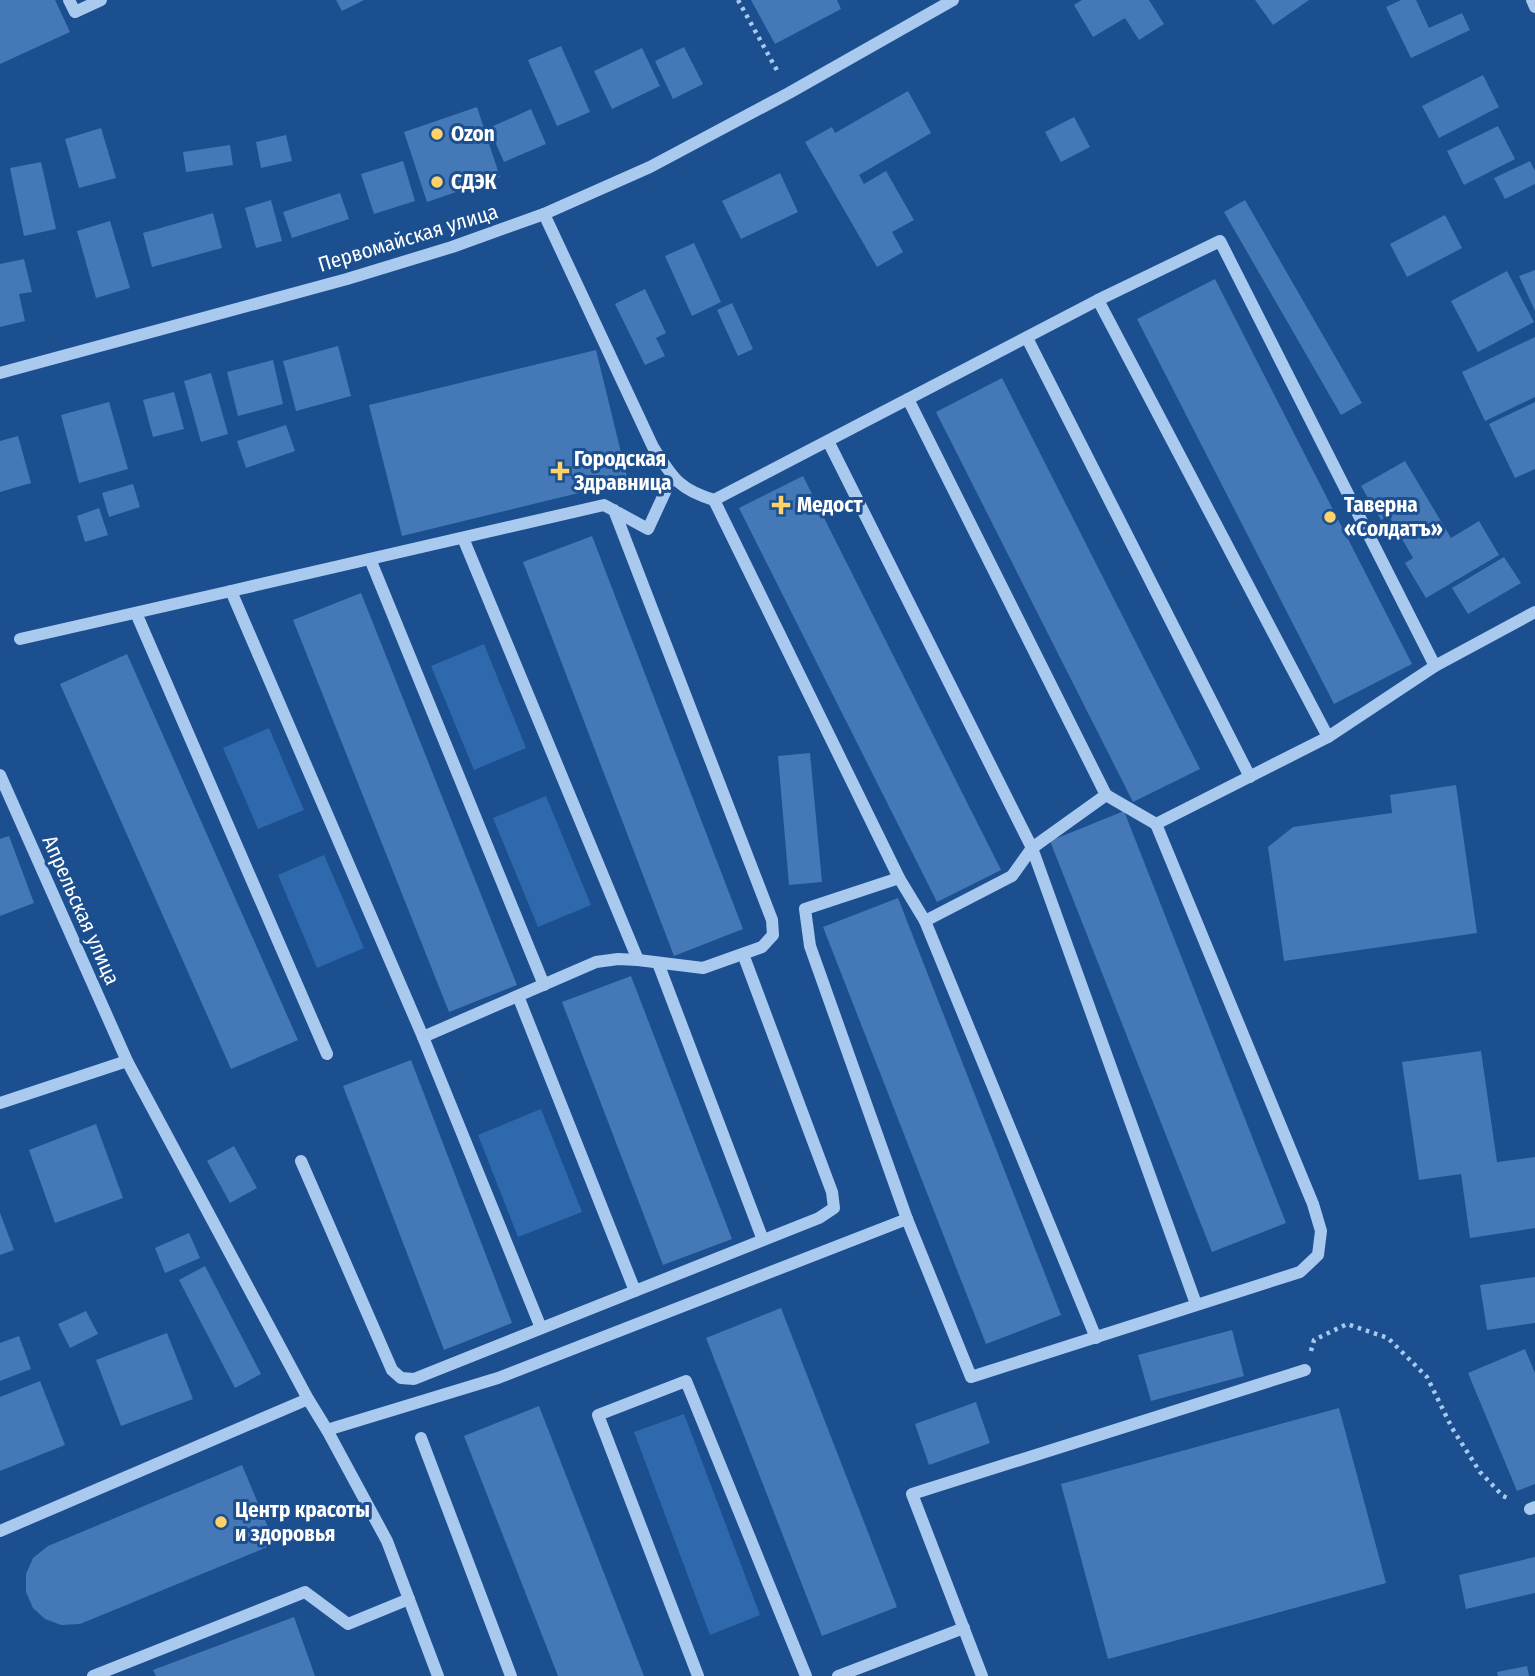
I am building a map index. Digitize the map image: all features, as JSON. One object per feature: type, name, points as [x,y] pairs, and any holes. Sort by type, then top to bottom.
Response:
[{"type":"street","points":[[69,0],[75,12],[101,0]]},
{"type":"street","name":"Первомайская улица","points":[[0,373],[347,279],[452,247],[544,214],[650,167],[789,93],[953,0]]},
{"type":"street","points":[[1532,0],[1535,7]]},
{"type":"street","points":[[544,214],[653,447],[672,477],[690,493],[715,500],[1098,300],[1220,241],[1435,666]]},
{"type":"street","points":[[1098,300],[1328,737]]},
{"type":"street","points":[[1027,338],[1250,777]]},
{"type":"street","points":[[900,878],[805,909],[810,946],[907,1219],[971,1377],[1300,1272],[1318,1255],[1321,1231],[1313,1204],[1156,824],[1106,796],[908,400]]},
{"type":"street","points":[[828,441],[1032,848],[1196,1304]]},
{"type":"street","points":[[20,639],[604,505],[648,529],[672,477]]},
{"type":"street","points":[[715,500],[900,878],[925,921],[1096,1338]]},
{"type":"street","points":[[423,1037],[596,962],[638,960],[703,968],[762,947],[773,935],[772,920],[614,510]]},
{"type":"street","points":[[463,538],[638,960]]},
{"type":"street","points":[[370,559],[544,985]]},
{"type":"street","points":[[231,591],[423,1037],[541,1328]]},
{"type":"street","points":[[1156,824],[1328,737],[1435,666],[1535,612]]},
{"type":"street","points":[[136,613],[327,1054]]},
{"type":"street","name":"Апрельская улица","points":[[0,775],[127,1061],[387,1541],[438,1676]]},
{"type":"street","points":[[925,921],[1012,876],[1032,848],[1106,796]]},
{"type":"street","points":[[301,1161],[392,1370],[401,1378],[414,1379],[819,1218],[834,1208],[832,1192],[743,954]]},
{"type":"street","points":[[658,963],[763,1240]]},
{"type":"street","points":[[518,996],[635,1291]]},
{"type":"street","points":[[0,1103],[127,1061]]},
{"type":"street","points":[[327,1430],[498,1378],[907,1219]]},
{"type":"street","points":[[982,1676],[912,1494],[1305,1370]]},
{"type":"street","points":[[698,1676],[597,1415],[686,1381],[806,1676]]},
{"type":"street","points":[[0,1531],[308,1399]]},
{"type":"street","points":[[421,1438],[511,1676]]},
{"type":"street","points":[[93,1676],[108,1673],[305,1592],[348,1624],[409,1599]]},
{"type":"street","points":[[838,1676],[964,1628]]},
{"type":"path","points":[[738,0],[789,93]]},
{"type":"path","points":[[1305,1370],[1314,1340],[1348,1324],[1388,1338],[1427,1377],[1451,1428],[1480,1472],[1503,1496],[1532,1508]]},
{"type":"shaded area","points":[[484,644],[526,748],[474,770],[431,666]]},
{"type":"shaded area","points":[[269,728],[304,810],[258,829],[223,748]]},
{"type":"shaded area","points":[[546,796],[591,905],[538,927],[493,818]]},
{"type":"shaded area","points":[[324,855],[364,948],[317,968],[278,875]]},
{"type":"shaded area","points":[[541,1109],[582,1212],[518,1237],[478,1135]]},
{"type":"shaded area","points":[[684,1414],[760,1615],[710,1635],[634,1432]]},
{"type":"building","points":[[0,0],[55,0],[70,32],[0,64]]},
{"type":"building","points":[[336,0],[364,0],[342,11]]},
{"type":"building","points":[[751,0],[837,0],[841,9],[775,44]]},
{"type":"building","points":[[1082,0],[1149,0],[1164,24],[1139,40],[1125,18],[1093,37],[1074,5]]},
{"type":"building","points":[[1255,0],[1309,0],[1273,25]]},
{"type":"building","points":[[1401,0],[1416,0],[1429,28],[1462,13],[1470,30],[1411,58],[1386,7]]},
{"type":"building","points":[[561,46],[590,112],[557,126],[528,60]]},
{"type":"building","points":[[684,47],[703,84],[673,99],[655,61]]},
{"type":"building","points":[[642,48],[660,86],[612,109],[594,71]]},
{"type":"building","points":[[1483,75],[1499,107],[1439,138],[1422,106]]},
{"type":"building","points":[[908,91],[931,133],[859,175],[864,184],[886,171],[914,220],[892,232],[903,252],[877,267],[805,142],[832,127],[835,133]]},
{"type":"building","points":[[477,107],[500,177],[427,202],[404,132]]},
{"type":"building","points":[[531,109],[546,144],[504,162],[489,128]]},
{"type":"building","points":[[1074,117],[1090,147],[1061,162],[1045,132]]},
{"type":"building","points":[[1498,126],[1515,159],[1464,185],[1447,151]]},
{"type":"building","points":[[101,128],[116,178],[79,188],[65,139]]},
{"type":"building","points":[[286,135],[292,161],[261,168],[256,142]]},
{"type":"building","points":[[230,145],[233,165],[186,172],[183,152]]},
{"type":"building","points":[[403,161],[415,201],[374,214],[361,174]]},
{"type":"building","points":[[1530,161],[1535,171],[1535,184],[1505,199],[1494,178]]},
{"type":"building","points":[[41,162],[56,229],[24,236],[10,168]]},
{"type":"building","points":[[780,173],[798,212],[741,239],[722,201]]},
{"type":"building","points":[[340,193],[349,219],[292,238],[283,212]]},
{"type":"building","points":[[271,200],[282,241],[256,248],[245,208]]},
{"type":"building","points":[[1245,200],[1362,403],[1341,415],[1224,212]]},
{"type":"building","points":[[213,213],[222,248],[152,267],[143,233]]},
{"type":"building","points":[[1445,215],[1462,248],[1407,277],[1390,244]]},
{"type":"building","points":[[110,221],[130,288],[96,298],[77,231]]},
{"type":"building","points":[[694,243],[721,302],[692,316],[665,256]]},
{"type":"building","points":[[24,259],[32,292],[19,294],[25,321],[0,327],[0,264]]},
{"type":"building","points":[[1535,270],[1535,311],[1519,276]]},
{"type":"building","points":[[1507,271],[1534,322],[1478,352],[1451,301]]},
{"type":"building","points":[[1215,279],[1412,664],[1334,704],[1137,319]]},
{"type":"building","points":[[645,289],[666,333],[656,338],[665,356],[645,365],[615,304]]},
{"type":"building","points":[[732,303],[753,349],[738,356],[717,310]]},
{"type":"building","points":[[1535,337],[1535,397],[1485,421],[1462,372]]},
{"type":"building","points":[[338,346],[351,396],[296,411],[283,361]]},
{"type":"building","points":[[596,350],[628,481],[402,536],[369,405]]},
{"type":"building","points":[[273,360],[283,404],[238,416],[227,372]]},
{"type":"building","points":[[211,373],[228,434],[201,442],[184,381]]},
{"type":"building","points":[[1002,378],[1200,769],[1133,802],[936,412]]},
{"type":"building","points":[[174,392],[184,429],[153,437],[143,400]]},
{"type":"building","points":[[109,402],[128,469],[79,483],[61,415]]},
{"type":"building","points":[[1535,402],[1535,469],[1515,478],[1489,424]]},
{"type":"building","points":[[286,425],[295,451],[246,468],[237,441]]},
{"type":"building","points":[[18,436],[31,483],[0,492],[0,441]]},
{"type":"building","points":[[1405,461],[1451,538],[1479,521],[1499,555],[1426,598],[1405,563],[1413,558],[1389,516],[1381,520],[1361,486]]},
{"type":"building","points":[[803,476],[1001,870],[937,902],[739,508]]},
{"type":"building","points":[[133,484],[140,507],[109,517],[102,493]]},
{"type":"building","points":[[99,508],[108,535],[85,542],[77,516]]},
{"type":"building","points":[[592,536],[743,929],[674,956],[523,562]]},
{"type":"building","points":[[1504,557],[1521,583],[1468,614],[1452,588]]},
{"type":"building","points":[[361,593],[517,985],[449,1012],[293,620]]},
{"type":"building","points":[[127,654],[298,1040],[231,1069],[60,684]]},
{"type":"building","points":[[810,753],[822,882],[789,885],[778,756]]},
{"type":"building","points":[[1456,785],[1477,933],[1284,961],[1268,847],[1293,827],[1392,813],[1390,795]]},
{"type":"building","points":[[1124,811],[1286,1223],[1212,1252],[1050,841]]},
{"type":"building","points":[[9,836],[34,903],[0,916],[0,839]]},
{"type":"building","points":[[898,898],[1061,1315],[986,1344],[823,927]]},
{"type":"building","points":[[631,976],[732,1239],[663,1265],[562,1002]]},
{"type":"building","points":[[1481,1051],[1497,1162],[1535,1157],[1535,1228],[1470,1238],[1461,1174],[1419,1180],[1402,1062]]},
{"type":"building","points":[[411,1060],[512,1323],[444,1350],[343,1086]]},
{"type":"building","points":[[96,1124],[123,1198],[55,1223],[29,1150]]},
{"type":"building","points":[[234,1146],[257,1188],[230,1203],[207,1161]]},
{"type":"building","points":[[0,1213],[14,1250],[0,1255]]},
{"type":"building","points":[[189,1233],[200,1258],[165,1273],[155,1248]]},
{"type":"building","points":[[205,1266],[261,1374],[235,1388],[179,1280]]},
{"type":"building","points":[[1535,1277],[1535,1323],[1487,1330],[1480,1285]]},
{"type":"building","points":[[781,1308],[897,1607],[822,1636],[706,1338]]},
{"type":"building","points":[[86,1311],[98,1334],[70,1348],[58,1324]]},
{"type":"building","points":[[1232,1330],[1244,1376],[1151,1401],[1138,1355]]},
{"type":"building","points":[[167,1333],[193,1399],[121,1426],[96,1360]]},
{"type":"building","points":[[19,1336],[31,1369],[0,1381],[0,1343]]},
{"type":"building","points":[[1525,1349],[1535,1373],[1535,1484],[1517,1491],[1468,1373]]},
{"type":"building","points":[[40,1381],[65,1445],[0,1471],[0,1397]]},
{"type":"building","points":[[976,1402],[990,1443],[929,1465],[915,1424]]},
{"type":"building","points":[[539,1406],[644,1676],[558,1676],[464,1436]]},
{"type":"building","points":[[1339,1408],[1386,1583],[1108,1659],[1061,1484]]},
{"type":"building","points":[[242,1465],[275,1544],[80,1624],[61,1625],[45,1619],[33,1608],[26,1592],[26,1574],[33,1558],[48,1546]]},
{"type":"building","points":[[1535,1557],[1535,1593],[1466,1609],[1459,1575]]},
{"type":"building","points":[[294,1617],[315,1676],[156,1676],[153,1670]]},
{"type":"building","points":[[1527,1666],[1529,1676],[1498,1676],[1497,1672]]},
{"type":"place","name":"Ozon","points":[[437,134]]},
{"type":"place","name":"СДЭК","points":[[437,182]]},
{"type":"place","name":"Городская Здравница","points":[[560,471]]},
{"type":"place","name":"Медост","points":[[781,505]]},
{"type":"place","name":"Таверна «Солдатъ»","points":[[1330,517]]},
{"type":"place","name":"Центр красоты и здоровья","points":[[221,1522]]}]
